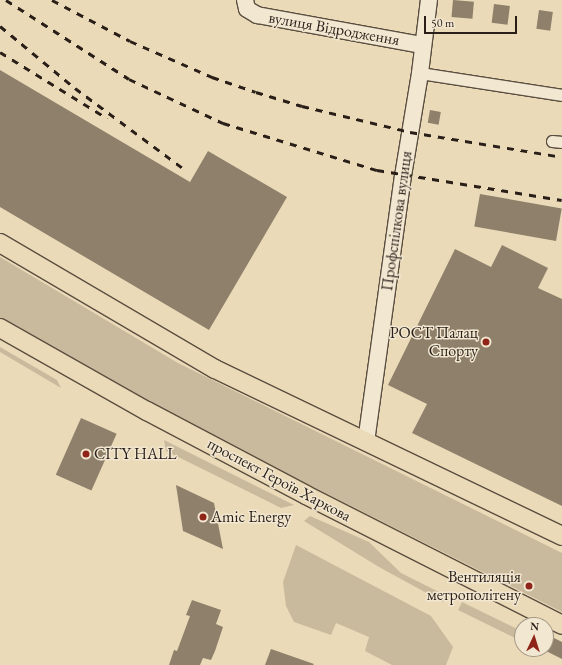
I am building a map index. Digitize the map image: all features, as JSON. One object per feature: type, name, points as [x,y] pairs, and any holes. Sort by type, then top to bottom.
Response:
[{"type":"main road","points":[[0,243],[201,362],[562,536]]},
{"type":"main road","name":"проспект Героїв Харкова","points":[[0,328],[96,383],[306,495],[562,625]]},
{"type":"street","name":"Профспілкова вулиця","points":[[366,442],[403,176],[420,72],[422,45],[429,0]]},
{"type":"street","name":"вулиця Відродження","points":[[246,4],[257,15],[422,45]]},
{"type":"street","points":[[420,72],[562,95]]},
{"type":"shaded area","points":[[0,257],[178,363],[562,553],[562,612],[158,409],[0,319]]},
{"type":"shaded area","points":[[0,347],[57,380],[61,388],[0,352]]},
{"type":"shaded area","points":[[164,440],[294,505],[281,508],[166,451]]},
{"type":"shaded area","points":[[310,516],[369,542],[401,573],[447,596],[443,602],[379,567],[304,521]]},
{"type":"shaded area","points":[[296,545],[431,616],[453,647],[446,665],[392,665],[365,651],[369,637],[336,623],[331,635],[294,622],[286,606],[283,582]]},
{"type":"shaded area","points":[[462,602],[514,627],[514,637],[458,610]]},
{"type":"building","points":[[453,0],[474,2],[472,19],[452,17]]},
{"type":"building","points":[[494,4],[510,6],[508,25],[492,23]]},
{"type":"building","points":[[539,10],[553,12],[550,31],[536,29]]},
{"type":"building","points":[[0,70],[190,182],[208,151],[287,197],[209,330],[0,207]]},
{"type":"building","points":[[430,110],[441,112],[439,125],[428,123]]},
{"type":"building","points":[[480,194],[562,208],[556,241],[474,226]]},
{"type":"building","name":"РОСТ Палац Спорту","points":[[502,245],[548,268],[538,288],[562,299],[562,506],[412,433],[427,404],[388,385],[455,249],[491,267]]},
{"type":"building","name":"CITY HALL","points":[[81,418],[117,434],[91,491],[56,475]]},
{"type":"building","name":"Amic Energy","points":[[176,485],[214,503],[223,549],[183,531]]},
{"type":"building","points":[[192,600],[221,610],[216,624],[223,627],[215,651],[211,660],[203,658],[200,665],[169,665],[174,650],[177,651],[190,616],[186,615]]},
{"type":"building","points":[[554,638],[562,642],[562,659],[554,655]]},
{"type":"building","points":[[271,649],[314,664],[265,665]]},
{"type":"railway","points":[[6,0],[129,79],[223,123],[377,170],[562,200]]},
{"type":"railway","points":[[52,0],[130,41],[212,77],[256,92],[302,106],[410,132],[562,157]]},
{"type":"railway","points":[[0,26],[75,88],[184,169]]},
{"type":"railway","points":[[0,52],[107,118]]},
{"type":"place","name":"РОСТ Палац Спорту","points":[[486,342]]},
{"type":"place","name":"CITY HALL","points":[[86,454]]},
{"type":"place","name":"Amic Energy","points":[[203,517]]},
{"type":"place","name":"Вентиляція метрополітену","points":[[529,586]]}]
